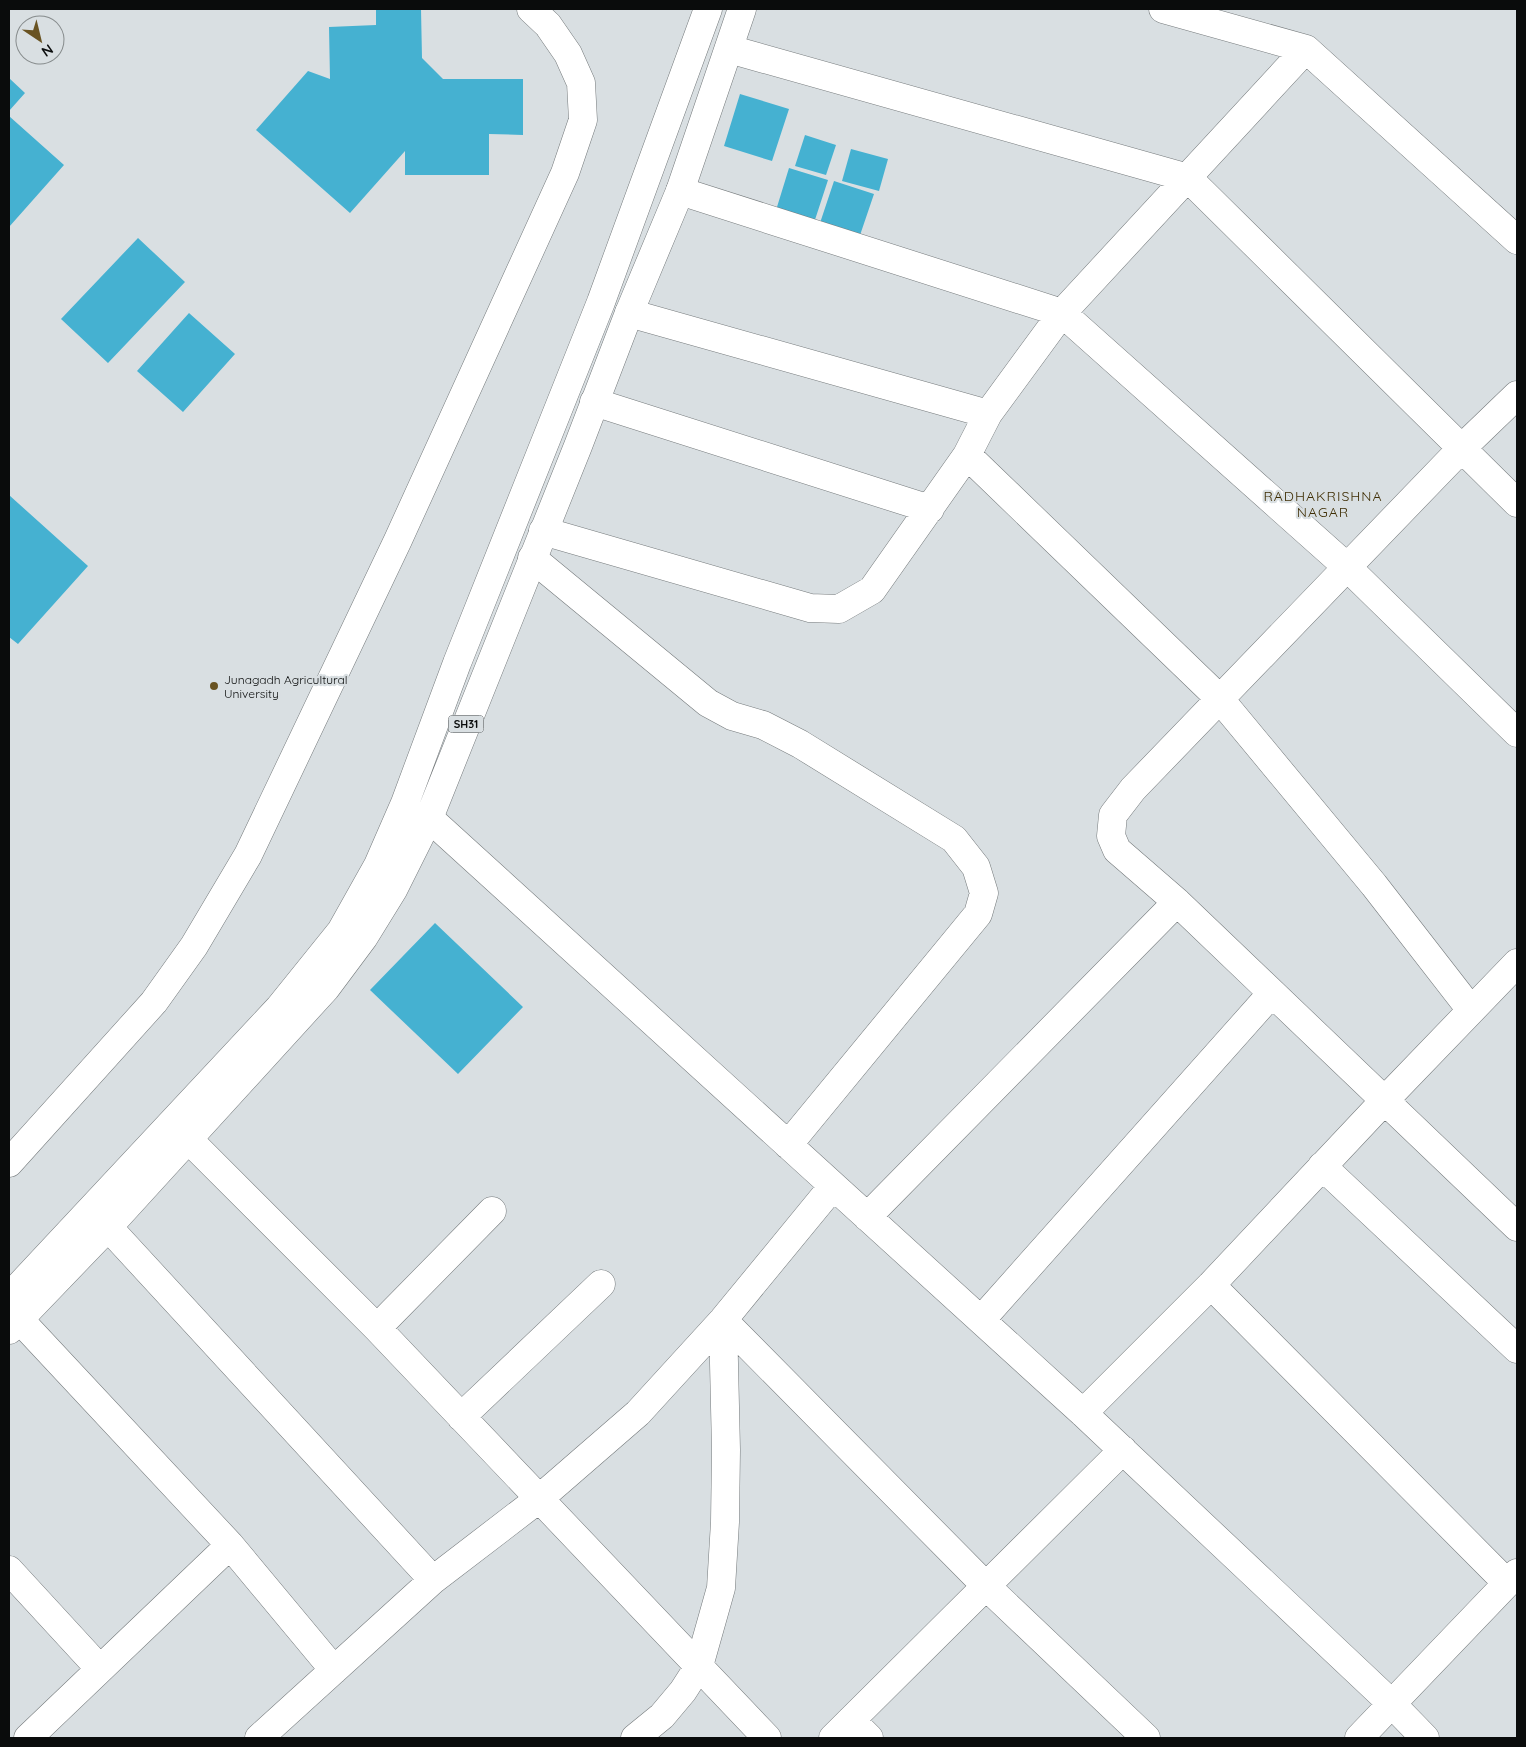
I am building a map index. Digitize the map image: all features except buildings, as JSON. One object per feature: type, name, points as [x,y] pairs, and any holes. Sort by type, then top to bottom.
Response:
[{"type":"street","points":[[9,1163],[154,1002],[194,946],[248,855],[402,531],[565,172],[583,120],[581,84],[568,54],[548,25],[531,9]]},
{"type":"street","points":[[334,1670],[230,1546],[12,1315],[279,1008],[341,930],[378,865],[405,803],[457,663],[601,302],[708,9]]},
{"type":"street","name":"SH31","points":[[12,1315],[108,1226],[326,988],[364,937],[393,890],[428,818],[680,191],[742,9]]},
{"type":"street","points":[[1163,9],[1306,49],[1517,240]]},
{"type":"street","points":[[728,49],[1188,178],[1463,447],[1517,503]]},
{"type":"street","points":[[543,531],[810,608],[839,609],[872,590],[967,455],[988,414],[1062,313],[1306,49]]},
{"type":"street","points":[[680,191],[1062,313],[1347,567],[1517,733]]},
{"type":"street","points":[[629,314],[988,414]]},
{"type":"street","points":[[1517,395],[1463,447],[1133,788],[1114,815],[1111,836],[1117,850],[1177,902],[1517,1227]]},
{"type":"street","points":[[594,402],[930,509]]},
{"type":"street","points":[[967,455],[1219,698],[1374,885],[1471,1010]]},
{"type":"street","points":[[532,558],[708,703],[732,716],[763,725],[800,744],[954,839],[976,867],[984,893],[978,914],[788,1145]]},
{"type":"street","points":[[428,818],[1083,1413],[1391,1703],[1425,1738]]},
{"type":"street","points":[[867,1217],[1177,902]]},
{"type":"street","points":[[1083,1413],[1211,1285],[1322,1166],[1517,963]]},
{"type":"street","points":[[981,1320],[1272,993]]},
{"type":"street","points":[[188,1139],[377,1328],[767,1738]]},
{"type":"street","points":[[1322,1166],[1517,1349]]},
{"type":"street","points":[[259,1738],[433,1580],[540,1498],[638,1413],[723,1320],[834,1186]]},
{"type":"street","points":[[377,1328],[492,1211]]},
{"type":"street","points":[[108,1226],[433,1580]]},
{"type":"street","points":[[461,1417],[601,1284]]},
{"type":"street","points":[[1211,1285],[1512,1578],[1359,1738]]},
{"type":"street","points":[[723,1320],[986,1586],[1146,1738]]},
{"type":"street","points":[[635,1738],[662,1716],[683,1691],[699,1666],[721,1588],[725,1522],[726,1450],[723,1320]]},
{"type":"street","points":[[851,1732],[986,1586],[1123,1450]]},
{"type":"street","points":[[28,1738],[230,1546]]},
{"type":"street","points":[[9,1570],[100,1669]]},
{"type":"place","name":"Junagadh Agricultural University","points":[[214,686]]},
{"type":"district","name":"RADHAKRISHNA NAGAR","points":[[1323,504]]}]
